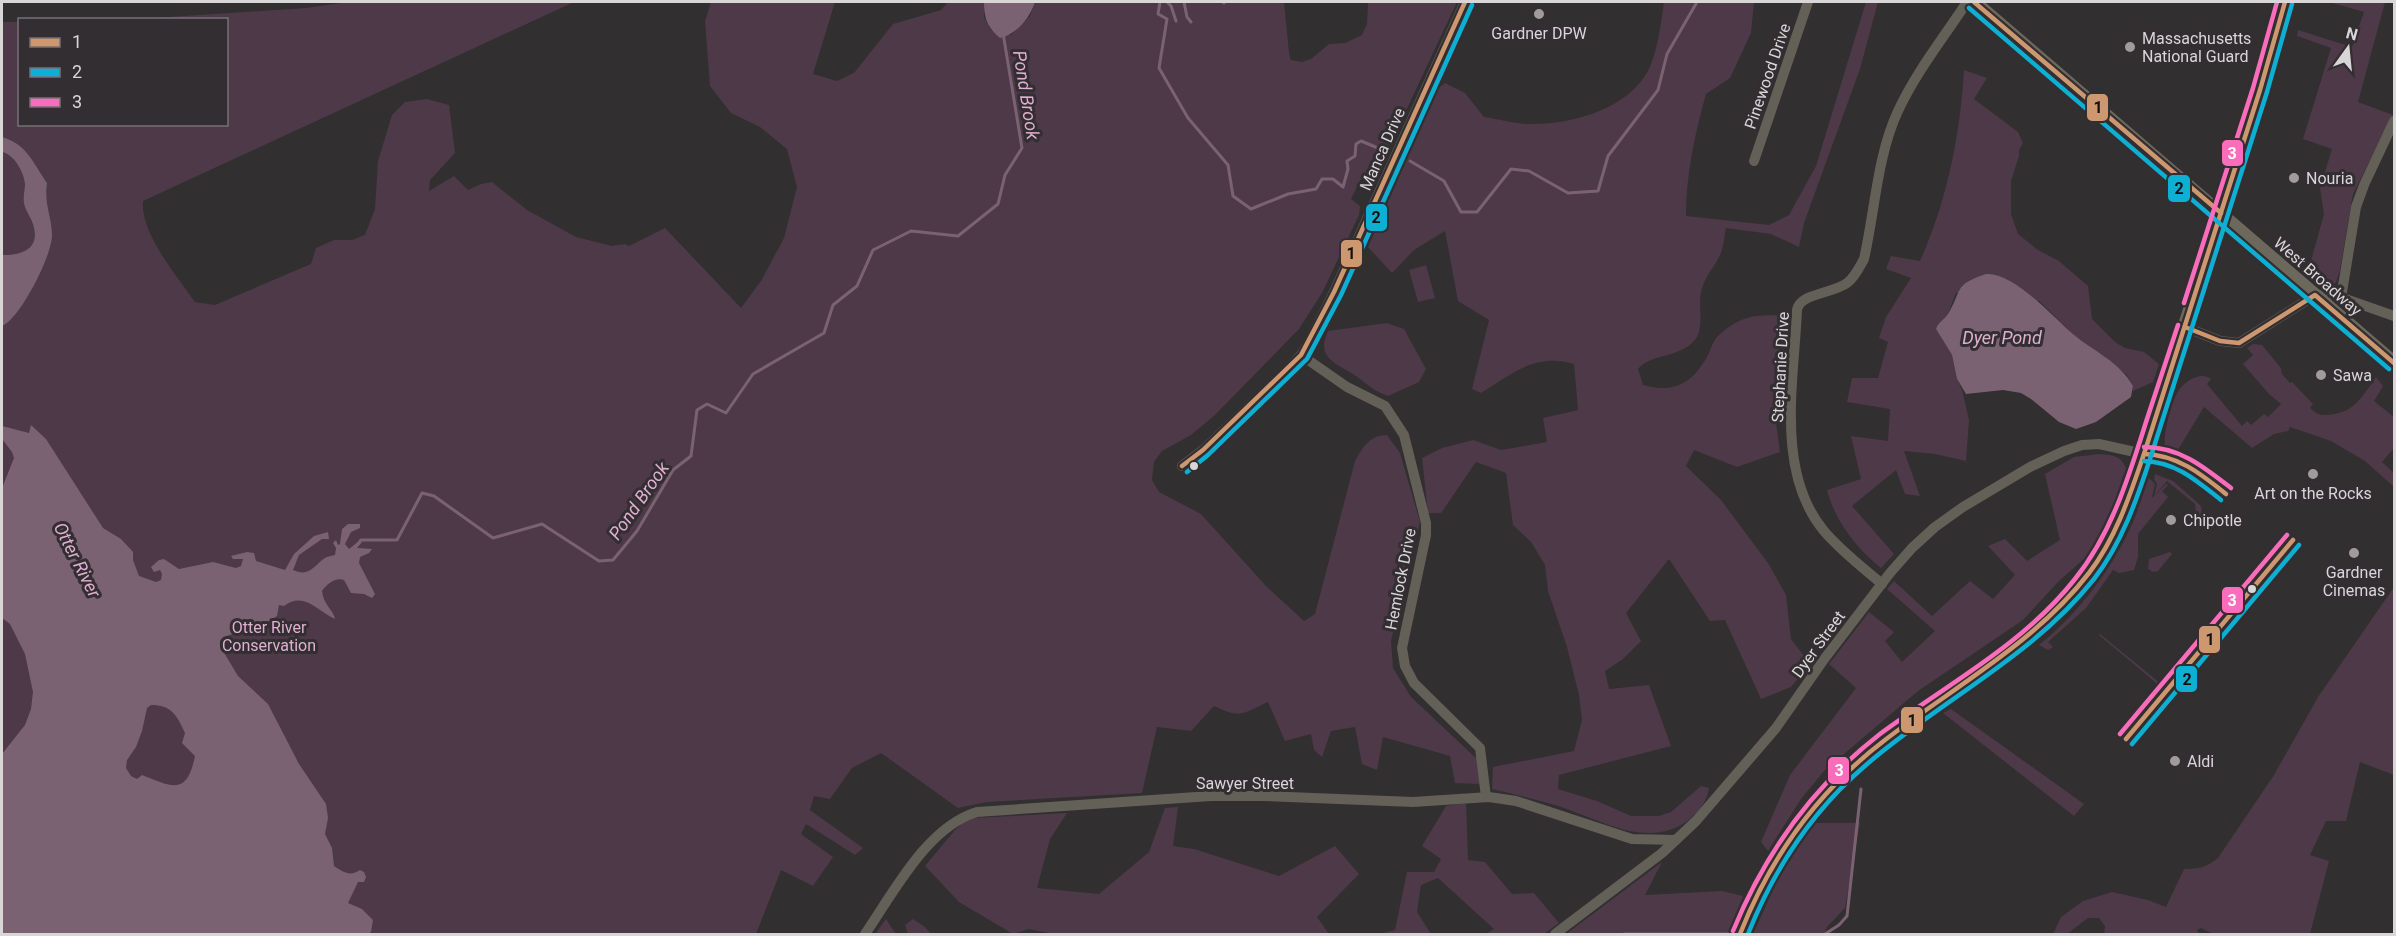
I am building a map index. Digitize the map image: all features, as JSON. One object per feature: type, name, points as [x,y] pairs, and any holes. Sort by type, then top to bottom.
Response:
[{"type":"main road","name":"West Broadway","points":[[1974,2],[2394,363]]},
{"type":"main road","points":[[1741,932],[1763,883],[1782,850],[1827,791],[1884,741],[2011,651],[2051,616],[2079,586],[2097,562],[2124,511],[2144,454],[2260,90],[2285,2]]},
{"type":"street","name":"Manca Drive","points":[[1182,466],[1219,435],[1301,355],[1334,292],[1465,2]]},
{"type":"street","name":"Pinewood Drive","points":[[1754,161],[1808,2]]},
{"type":"street","name":"Stephanie Drive","points":[[1882,584],[1834,543],[1823,530],[1806,501],[1794,468],[1791,437],[1797,310],[1798,304],[1804,298],[1839,288],[1856,274],[1864,259],[1883,160],[1897,112],[1967,2]]},
{"type":"street","points":[[2341,298],[2356,207],[2394,121]]},
{"type":"street","points":[[2185,327],[2220,341],[2239,343],[2315,295],[2341,298],[2394,316]]},
{"type":"street","name":"Hemlock Drive","points":[[1301,355],[1359,394],[1385,406],[1404,435],[1426,523],[1426,535],[1402,648],[1406,666],[1414,683],[1480,748],[1486,797]]},
{"type":"street","name":"Dyer Street","points":[[1556,934],[1676,840],[1696,821],[1776,728],[1825,658],[1882,584],[1912,548],[1935,527],[2046,458],[2073,448],[2093,444],[2144,454]]},
{"type":"street","name":"Sawyer Street","points":[[865,934],[918,858],[941,831],[954,821],[977,812],[1211,796],[1413,802],[1486,797],[1516,801],[1632,839],[1676,840]]},
{"type":"green space","name":"Otter River Conservation","points":[[348,2],[574,2],[143,201],[147,227],[153,240],[195,302],[215,305],[311,264],[316,248],[334,240],[352,240],[365,235],[375,209],[378,161],[392,115],[405,102],[427,99],[449,105],[455,153],[430,180],[429,191],[454,176],[468,190],[492,182],[527,210],[576,237],[612,246],[625,244],[629,246],[665,228],[741,308],[761,281],[784,238],[797,187],[787,149],[760,127],[731,113],[710,86],[705,21],[711,2],[835,2],[813,74],[837,81],[854,73],[893,24],[941,10],[948,2],[984,2],[984,17],[991,30],[1011,35],[1030,16],[1035,2],[1284,2],[1291,60],[1302,62],[1311,59],[1329,44],[1345,43],[1362,35],[1367,24],[1368,2],[1457,2],[1371,185],[1361,179],[1351,199],[1360,206],[1359,215],[1322,293],[1299,329],[1215,415],[1191,435],[1162,451],[1154,462],[1152,480],[1159,492],[1201,514],[1266,586],[1304,621],[1315,614],[1355,461],[1364,447],[1372,440],[1387,435],[1400,453],[1420,522],[1391,641],[1393,668],[1411,697],[1478,760],[1480,784],[1455,783],[1450,756],[1383,737],[1377,770],[1362,764],[1355,727],[1331,731],[1322,757],[1314,750],[1311,734],[1285,741],[1268,702],[1252,710],[1236,714],[1214,706],[1191,731],[1157,727],[1142,793],[987,802],[958,808],[881,753],[852,768],[830,799],[814,796],[810,810],[863,848],[855,855],[806,824],[801,834],[833,857],[813,886],[781,870],[756,934],[2,934],[2,22],[18,22],[18,126],[228,126],[228,18],[153,18],[306,8]]},
{"type":"green space","points":[[1664,2],[1754,2],[1751,33],[1730,78],[1706,94],[1692,154],[1686,216],[1769,225],[1789,215],[1816,166],[1866,2],[1878,2],[1860,69],[1804,223],[1799,247],[1771,234],[1726,228],[1718,260],[1704,282],[1701,292],[1700,324],[1694,341],[1681,350],[1643,364],[1638,369],[1643,385],[1664,388],[1682,384],[1696,373],[1717,337],[1727,328],[1751,317],[1788,316],[1776,423],[1780,452],[1737,467],[1694,450],[1686,466],[1721,500],[1768,563],[1786,595],[1791,639],[1810,664],[1791,687],[1761,699],[1725,620],[1710,621],[1669,559],[1626,613],[1641,641],[1623,659],[1605,671],[1609,689],[1649,685],[1671,746],[1559,775],[1558,789],[1597,801],[1631,816],[1659,816],[1671,812],[1701,786],[1709,788],[1707,797],[1690,819],[1674,828],[1657,833],[1623,829],[1555,805],[1492,789],[1493,767],[1574,751],[1582,720],[1579,695],[1567,647],[1548,591],[1545,565],[1531,542],[1513,525],[1506,473],[1476,462],[1441,513],[1428,513],[1422,458],[1442,448],[1473,440],[1501,450],[1547,442],[1543,418],[1578,410],[1574,364],[1560,361],[1536,363],[1514,372],[1481,393],[1472,389],[1489,320],[1458,301],[1445,231],[1414,250],[1392,273],[1368,247],[1437,89],[1445,83],[1465,93],[1484,117],[1518,123],[1545,124],[1580,118],[1597,112],[1628,95],[1649,69],[1657,45]]},
{"type":"green space","points":[[2329,2],[2385,2],[2358,102],[2393,115],[2353,194],[2340,270],[2336,282],[2331,287],[2309,268],[2324,214],[2320,188],[2332,149],[2303,139],[2331,48],[2297,36],[2298,30],[2352,47],[2364,12]]},
{"type":"green space","points":[[1964,70],[1987,78],[1974,99],[2018,132],[2023,143],[2011,181],[2011,214],[2018,234],[2038,250],[2059,261],[2088,286],[2092,319],[2115,342],[2125,348],[2144,352],[2159,364],[2153,382],[2133,391],[2127,375],[2074,335],[2039,301],[1956,293],[1947,316],[1936,329],[1952,355],[1969,420],[1966,461],[1935,454],[1904,451],[1920,496],[1905,494],[1896,470],[1852,506],[1894,554],[1881,568],[1863,552],[1841,523],[1827,490],[1861,479],[1851,436],[1888,441],[1890,409],[1847,402],[1852,378],[1878,378],[1888,342],[1879,338],[1886,317],[1911,278],[1886,269],[1891,256],[1920,261],[1938,215],[1951,168]]},
{"type":"green space","points":[[1426,265],[1435,298],[1418,302],[1409,270]]},
{"type":"green space","points":[[1387,323],[1404,329],[1426,369],[1419,382],[1388,396],[1335,363],[1326,354],[1324,348],[1328,331]]},
{"type":"green space","points":[[2253,344],[2262,345],[2281,368],[2282,374],[2313,404],[2310,408],[2321,415],[2335,414],[2349,409],[2359,400],[2376,377],[2383,386],[2374,401],[2394,417],[2394,448],[2382,462],[2394,473],[2394,487],[2365,461],[2331,441],[2290,427],[2288,431],[2274,434],[2252,448],[2204,407],[2176,453],[2200,464],[2223,483],[2228,479],[2225,486],[2201,466],[2166,448],[2166,429],[2176,395],[2182,386],[2198,376],[2211,379],[2207,384],[2242,426],[2247,421],[2251,425],[2264,414],[2268,417],[2281,404],[2269,394],[2243,364],[2253,355],[2247,348]]},
{"type":"green space","points":[[2099,454],[2118,458],[2126,468],[2109,518],[2085,558],[2059,581],[2023,620],[1918,691],[1824,771],[1801,799],[1768,851],[1761,842],[1790,775],[1856,688],[1829,664],[1869,612],[1894,632],[1885,641],[1902,662],[1935,631],[1887,589],[1894,581],[1932,616],[1970,581],[1993,599],[2015,575],[1988,546],[2005,539],[2027,561],[2060,540],[2045,474],[2074,457]]},
{"type":"green space","points":[[2160,460],[2188,471],[2216,496],[2186,473],[2159,462]]},
{"type":"green space","points":[[2155,474],[2173,481],[2201,506],[2202,515],[2192,528],[2197,518],[2195,504],[2167,481],[2154,496],[2157,484],[2154,479]]},
{"type":"green space","points":[[2149,478],[2155,484],[2152,498],[2166,484],[2168,485],[2162,491],[2168,497],[2138,534],[2138,557],[2134,570],[2119,573],[2113,570],[2086,608],[2048,642],[2053,647],[2048,650],[2039,645],[2081,605],[2105,573],[2133,522]]},
{"type":"green space","points":[[2170,552],[2172,554],[2158,571],[2153,572],[2148,569],[2149,559]]},
{"type":"green space","points":[[2394,587],[2394,775],[2360,762],[2346,821],[2326,821],[2310,855],[2329,861],[2310,934],[2213,934],[2201,928],[2197,930],[2199,934],[2104,934],[2105,926],[2099,918],[2088,918],[2067,934],[2053,934],[2061,917],[2083,901],[2112,892],[2148,900],[2166,907],[2184,869],[2202,867],[2218,858],[2274,775],[2318,697]]},
{"type":"green space","points":[[2100,634],[2161,684],[2167,679],[2160,692],[2156,690],[2160,686]]},
{"type":"green space","points":[[1951,709],[2084,804],[2074,816],[1943,713]]},
{"type":"green space","points":[[1466,803],[1468,860],[1485,862],[1512,894],[1534,893],[1559,923],[1544,934],[1486,934],[1494,929],[1438,878],[1421,885],[1417,912],[1431,934],[1379,934],[1395,930],[1407,872],[1434,872],[1441,859],[1422,846],[1446,806]]},
{"type":"green space","points":[[1178,807],[1173,846],[1194,849],[1279,876],[1335,846],[1359,874],[1317,917],[1329,934],[1054,934],[1029,929],[1013,934],[959,902],[925,866],[955,830],[964,822],[974,818],[1067,813],[1050,839],[1037,888],[1099,894],[1149,852],[1165,808]]},
{"type":"green space","points":[[1815,823],[1860,823],[1845,908],[1827,927],[1824,934],[1753,934],[1781,872]]},
{"type":"green space","points":[[1662,862],[1645,895],[1722,891],[1743,896],[1728,934],[1566,934]]},
{"type":"green space","points":[[886,919],[896,934],[875,934]]},
{"type":"green space","points":[[913,919],[931,934],[908,934],[905,925]]},
{"type":"water","points":[[984,2],[1035,2],[1022,25],[1012,33],[1000,38],[987,22]]},
{"type":"water","points":[[2,137],[24,149],[47,183],[46,197],[52,234],[47,256],[34,285],[18,311],[2,326],[2,255],[16,254],[28,249],[32,245],[35,233],[24,203],[23,174],[11,156],[2,152]]},
{"type":"water","name":"Dyer Pond","points":[[1986,274],[1997,275],[2021,288],[2073,334],[2114,363],[2133,386],[2131,397],[2096,422],[2076,429],[2059,422],[2021,393],[2003,390],[1966,394],[1957,379],[1952,355],[1936,329],[1948,314],[1963,285]]},
{"type":"water","name":"Otter River","points":[[31,425],[46,439],[103,528],[121,539],[133,552],[133,560],[139,576],[156,582],[161,580],[162,574],[160,570],[154,572],[151,567],[164,559],[179,569],[213,562],[236,568],[241,566],[243,559],[233,559],[231,556],[247,552],[254,553],[256,561],[285,570],[294,554],[314,536],[328,532],[329,539],[322,539],[299,555],[293,570],[308,571],[325,558],[335,555],[336,548],[333,543],[336,540],[338,545],[340,544],[342,529],[348,524],[360,524],[360,528],[351,532],[345,544],[349,549],[359,541],[362,542],[357,548],[372,549],[360,557],[359,563],[375,594],[372,598],[364,594],[351,593],[344,580],[334,580],[322,591],[324,600],[335,619],[304,601],[291,602],[284,606],[279,605],[277,616],[270,621],[224,637],[220,641],[220,646],[238,676],[268,704],[299,764],[326,804],[328,818],[325,834],[332,848],[334,866],[347,873],[360,870],[364,872],[366,877],[364,882],[358,882],[348,903],[362,909],[373,920],[371,932],[368,934],[2,934],[2,754],[25,725],[31,709],[33,692],[25,654],[10,624],[2,618],[2,488],[14,458],[2,439],[2,426],[29,433]],"holes":[[[151,705],[158,705],[173,712],[176,716],[185,733],[182,743],[195,756],[188,778],[177,785],[162,783],[142,775],[137,779],[131,776],[126,768],[127,760],[136,747],[142,731],[147,708]]]},
{"type":"waterway","name":"Pond Brook","points":[[1160,2],[1158,14],[1167,19],[1159,68],[1188,118],[1228,165],[1233,196],[1251,209],[1288,194],[1316,189],[1322,179],[1333,179],[1343,187],[1348,169],[1347,161],[1355,156],[1356,144],[1361,141],[1378,148]]},
{"type":"waterway","points":[[1167,2],[1171,6],[1176,21]]},
{"type":"waterway","points":[[1184,2],[1187,17],[1191,22]]},
{"type":"waterway","name":"Pond Brook","points":[[1410,161],[1444,181],[1461,212],[1477,212],[1511,169],[1529,171],[1568,193],[1598,191],[1608,156],[1658,90],[1667,54],[1697,2]]},
{"type":"waterway","name":"Pond Brook","points":[[358,544],[361,540],[397,540],[422,493],[434,496],[493,538],[542,524],[599,561],[613,560],[637,531],[673,470],[691,456],[697,410],[707,404],[726,413],[753,374],[824,333],[833,305],[857,286],[873,250],[911,231],[958,236],[998,204],[1005,175],[1022,148],[1003,33]]},
{"type":"waterway","points":[[1825,934],[1839,925],[1847,916],[1861,789]]},
{"type":"waterway","points":[[1624,934],[1730,934]]},
{"type":"transit line","name":"1","points":[[1182,466],[1203,450],[1301,355],[1334,292],[1465,2]]},
{"type":"transit line","name":"1","points":[[1974,2],[2221,213]]},
{"type":"transit line","name":"3","points":[[2184,303],[2253,88],[2277,2]]},
{"type":"transit line","name":"1","points":[[1740,934],[1752,905],[1782,852],[1799,827],[1838,781],[1885,740],[2019,643],[2067,598],[2099,560],[2121,516],[2144,454],[2260,90],[2285,2]]},
{"type":"transit line","name":"2","points":[[1748,934],[1758,910],[1796,842],[1846,783],[1895,742],[2042,632],[2094,579],[2113,551],[2134,504],[2151,456],[2267,92],[2292,4]]},
{"type":"transit line","name":"2","points":[[1187,472],[1208,455],[1307,359],[1341,295],[1472,5]]},
{"type":"transit line","name":"2","points":[[1969,8],[2389,369]]},
{"type":"transit line","name":"1","points":[[2185,327],[2220,341],[2239,343],[2315,295],[2394,363]]},
{"type":"transit line","name":"3","points":[[1733,931],[1776,848],[1793,823],[1833,776],[1880,734],[2008,644],[2054,603],[2075,579],[2099,543],[2118,503],[2178,325]]},
{"type":"transit line","name":"3","points":[[2144,447],[2169,450],[2180,454],[2231,488]]},
{"type":"transit line","name":"1","points":[[2144,454],[2178,462],[2198,473],[2226,494]]},
{"type":"transit line","name":"2","points":[[2144,461],[2156,462],[2176,469],[2221,500]]},
{"type":"transit line","name":"3","points":[[2120,734],[2287,535]]},
{"type":"transit line","name":"1","points":[[2126,739],[2293,540]]},
{"type":"transit line","name":"2","points":[[2132,744],[2299,545]]},
{"type":"place","name":"Gardner DPW","points":[[1539,14]]},
{"type":"place","name":"Massachusetts National Guard","points":[[2130,47]]},
{"type":"place","name":"Nouria","points":[[2294,178]]},
{"type":"place","name":"Sawa","points":[[2321,375]]},
{"type":"place","name":"Art on the Rocks","points":[[2313,474]]},
{"type":"place","name":"Chipotle","points":[[2171,520]]},
{"type":"place","name":"Gardner Cinemas","points":[[2354,553]]},
{"type":"place","name":"Aldi","points":[[2175,761]]}]
